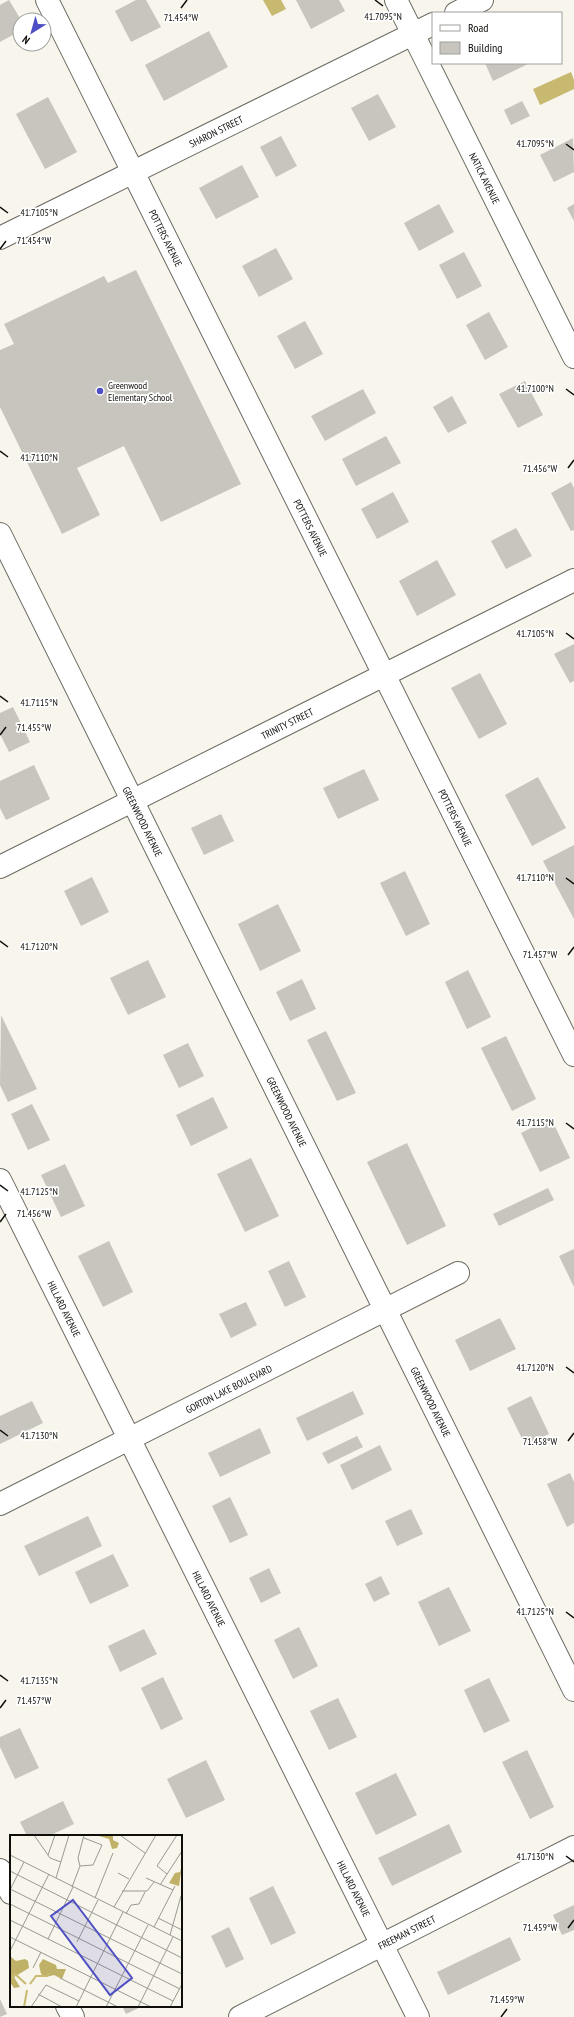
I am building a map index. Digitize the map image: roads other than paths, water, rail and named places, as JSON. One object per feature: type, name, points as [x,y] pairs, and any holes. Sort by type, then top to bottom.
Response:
[{"type":"street","name":"POTTERS AVENUE","points":[[47,0],[574,1055]]},
{"type":"street","name":"NATICK AVENUE","points":[[396,0],[574,357]]},
{"type":"street","points":[[458,12],[482,0]]},
{"type":"street","name":"SHARON STREET","points":[[0,238],[432,24]]},
{"type":"street","name":"GREENWOOD AVENUE","points":[[0,534],[574,1690]]},
{"type":"street","name":"TRINITY STREET","points":[[0,867],[574,580]]},
{"type":"street","name":"HILLARD AVENUE","points":[[0,1180],[418,2017]]},
{"type":"street","name":"GORTON LAKE BOULEVARD","points":[[0,1504],[385,1309],[458,1274]]},
{"type":"street","name":"FREEMAN STREET","points":[[240,2017],[574,1847]]},
{"type":"street","points":[[0,1870],[10,1891]]},
{"type":"street","points":[[67,2007],[72,2017]]},
{"type":"place","name":"Greenwood Elementary School","points":[[100,391]]}]
